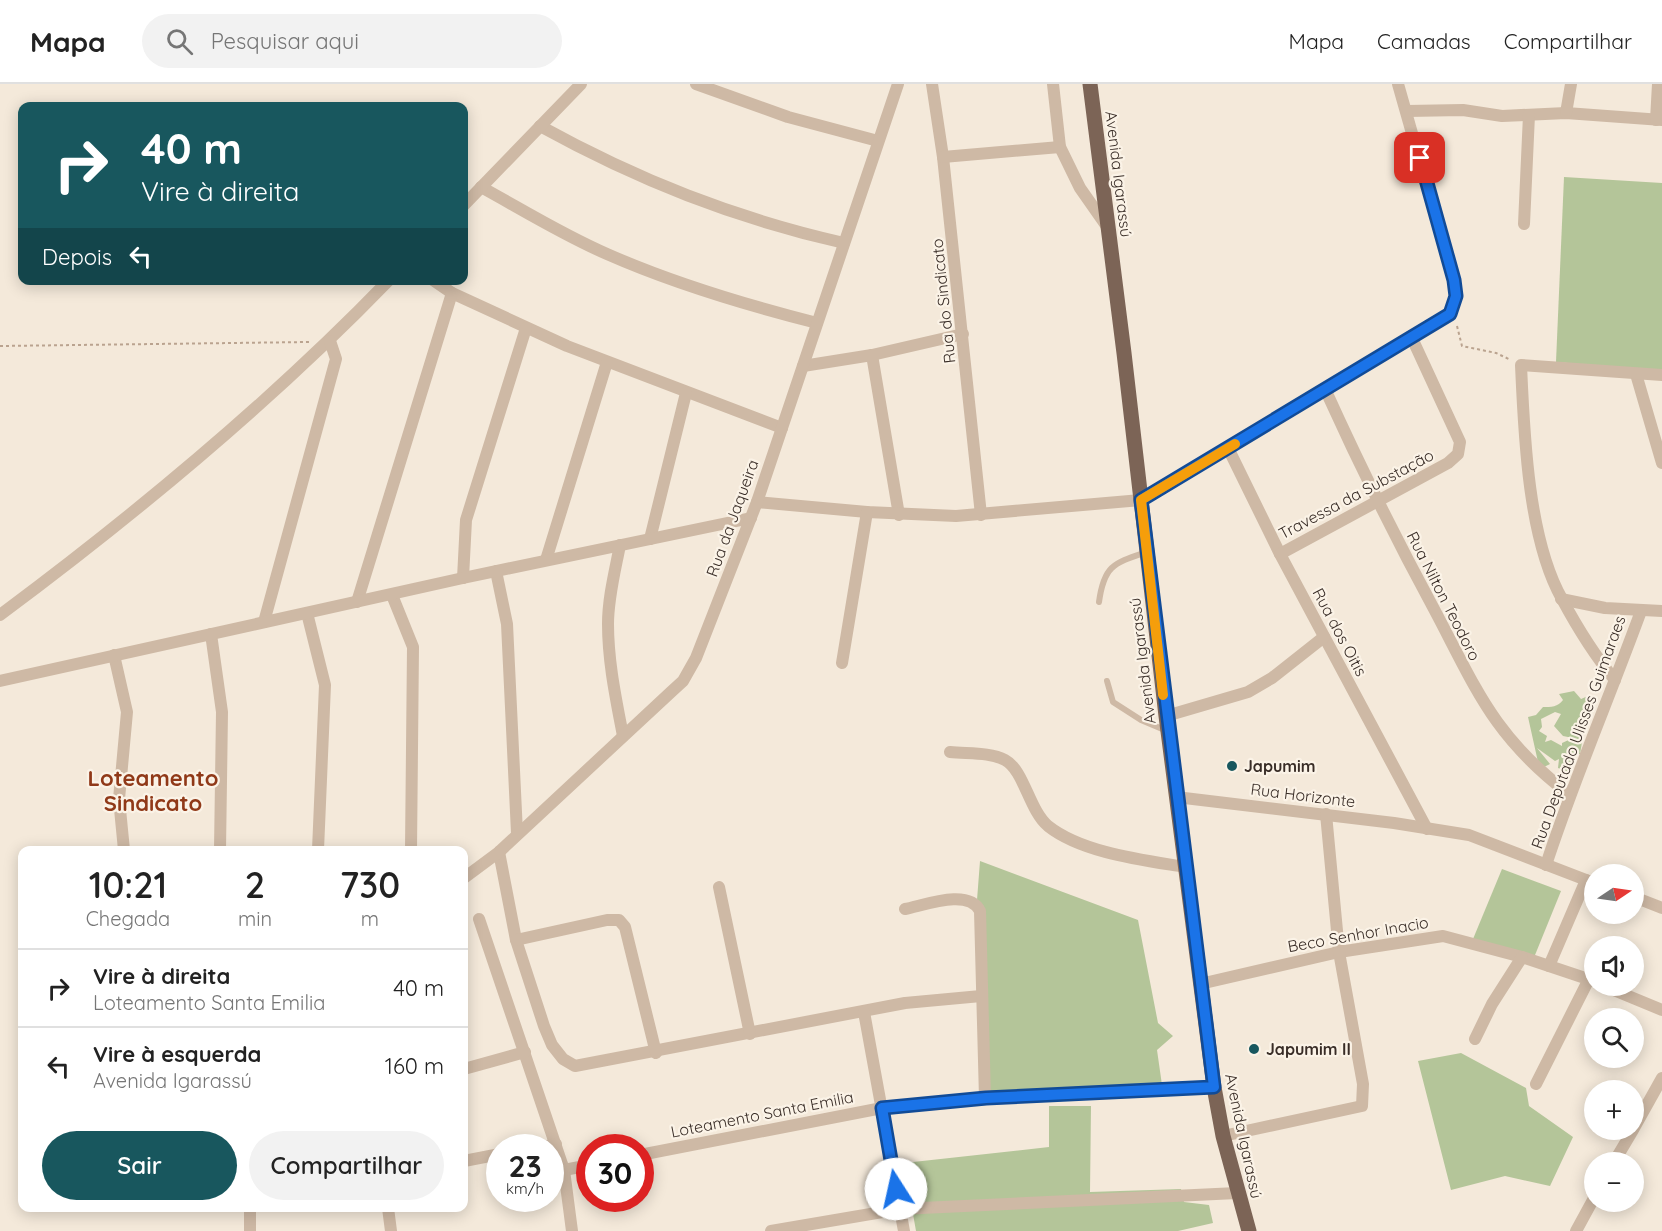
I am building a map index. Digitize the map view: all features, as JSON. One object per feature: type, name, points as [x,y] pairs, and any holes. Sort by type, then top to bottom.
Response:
[{"type":"main road","name":"Avenida Igarassú","points":[[1090,84],[1176,797],[1214,1087],[1223,1136],[1249,1231]]},
{"type":"street","points":[[468,201],[581,84]]},
{"type":"street","points":[[696,84],[788,117],[878,141]]},
{"type":"street","name":"Rua da Jaqueira","points":[[468,875],[499,852],[683,681],[696,658],[757,502],[898,84]]},
{"type":"street","name":"Rua do Sindicato","points":[[932,84],[944,157],[981,515]]},
{"type":"street","points":[[1053,84],[1060,147],[1080,188],[1108,228]]},
{"type":"street","points":[[757,502],[899,515],[981,515],[1141,500],[1450,314],[1456,296],[1454,280],[1398,84]]},
{"type":"street","points":[[1566,113],[1571,84]]},
{"type":"street","points":[[1407,111],[1463,110],[1495,116],[1566,113],[1659,120],[1658,84]]},
{"type":"street","points":[[1524,224],[1529,115]]},
{"type":"street","points":[[540,126],[600,159],[679,194],[757,220],[844,243]]},
{"type":"street","points":[[944,157],[1060,147]]},
{"type":"street","points":[[481,187],[562,233],[649,271],[734,300],[817,323]]},
{"type":"street","points":[[0,615],[107,536],[330,341],[385,285]]},
{"type":"street","points":[[440,285],[452,293],[526,328],[607,362],[782,428]]},
{"type":"street","points":[[357,602],[452,293]]},
{"type":"street","points":[[463,578],[466,520],[526,328]]},
{"type":"street","points":[[803,366],[872,356],[963,334]]},
{"type":"street","name":"Travessa da Substação","points":[[1280,554],[1449,463],[1458,454],[1460,442],[1411,336]]},
{"type":"street","points":[[264,622],[336,359],[330,341]]},
{"type":"street","points":[[872,356],[899,515]]},
{"type":"street","points":[[546,560],[607,362]]},
{"type":"street","points":[[1615,680],[1601,663],[1561,599],[1539,530],[1528,460],[1521,365],[1662,375]]},
{"type":"street","points":[[1636,374],[1662,463]]},
{"type":"street","name":"Rua Nilton Teodoro","points":[[1325,389],[1377,503],[1469,680],[1495,722],[1527,759],[1569,794]]},
{"type":"street","points":[[650,539],[686,393]]},
{"type":"street","name":"Rua dos Oitis","points":[[1228,448],[1280,554],[1427,829]]},
{"type":"street","points":[[842,663],[867,512]]},
{"type":"street","points":[[0,681],[463,578],[751,518]]},
{"type":"street","points":[[620,545],[608,624],[612,675],[623,736]]},
{"type":"street","points":[[496,571],[507,624],[517,833]]},
{"type":"street","points":[[392,595],[413,647],[411,846]]},
{"type":"street","name":"Rua Deputado Ulisses Guimaraes","points":[[1561,599],[1605,608],[1662,610]]},
{"type":"street","name":"Rua Deputado Ulisses Guimaraes","points":[[1546,865],[1569,794],[1641,611]]},
{"type":"street","points":[[307,614],[325,685],[318,846]]},
{"type":"street","points":[[211,634],[222,712],[220,846]]},
{"type":"street","points":[[1167,724],[1248,692],[1272,678],[1324,637]]},
{"type":"street","points":[[114,655],[127,712],[119,799],[124,846]]},
{"type":"street","points":[[950,752],[989,756],[1006,761],[1015,771],[1036,812],[1048,825],[1062,834],[1124,856],[1185,867]]},
{"type":"street","name":"Rua Horizonte","points":[[1176,797],[1326,814],[1469,836],[1584,879]]},
{"type":"street","points":[[1223,1136],[1362,1107],[1363,1084],[1339,952],[1326,814]]},
{"type":"street","points":[[499,852],[516,940],[552,1045],[563,1059],[575,1066],[656,1053],[905,1003],[981,996]]},
{"type":"street","points":[[718,887],[750,1034]]},
{"type":"street","points":[[1549,966],[1584,893]]},
{"type":"street","points":[[905,909],[956,899],[977,904],[980,911],[986,1098]]},
{"type":"street","points":[[1644,901],[1662,908]]},
{"type":"street","points":[[479,919],[553,1134]]},
{"type":"street","points":[[516,940],[607,920],[619,920],[625,927],[656,1053]]},
{"type":"street","name":"Beco Senhor Inacio","points":[[1200,984],[1339,952],[1443,936],[1522,957],[1584,977]]},
{"type":"street","points":[[1475,1039],[1492,1004],[1522,957]]},
{"type":"street","points":[[1536,1084],[1584,995]]},
{"type":"street","points":[[1628,996],[1662,1010]]},
{"type":"street","points":[[864,1012],[904,1231]]},
{"type":"street","points":[[468,1068],[525,1052]]},
{"type":"street","points":[[1644,1110],[1662,1078]]},
{"type":"street","name":"Loteamento Santa Emilia","points":[[654,1152],[882,1108],[986,1098],[1214,1087]]},
{"type":"street","points":[[468,1160],[486,1157]]},
{"type":"street","points":[[568,1230],[564,1170],[576,1168]]},
{"type":"street","points":[[771,1231],[900,1209],[1237,1193]]},
{"type":"street","points":[[250,1212],[250,1231]]},
{"type":"street","points":[[389,1212],[391,1231]]},
{"type":"street","points":[[1576,1231],[1586,1212]]},
{"type":"lane","points":[[1099,602],[1106,573],[1116,562],[1148,552]]},
{"type":"lane","points":[[1107,681],[1113,702],[1141,720],[1167,724]]},
{"type":"path","points":[[1450,314],[1458,328],[1462,346],[1496,353],[1521,365]]},
{"type":"path","points":[[0,346],[330,341]]},
{"type":"green space","points":[[1564,177],[1662,183],[1662,371],[1556,362]]},
{"type":"green space","points":[[1574,691],[1581,699],[1591,697],[1593,712],[1586,718],[1581,717],[1584,727],[1579,733],[1583,736],[1580,754],[1576,754],[1576,759],[1568,766],[1569,772],[1558,768],[1559,759],[1555,761],[1537,748],[1550,764],[1544,767],[1538,762],[1528,717],[1536,715],[1543,707],[1559,704],[1563,700],[1559,694]],"holes":[[[1555,712],[1561,714],[1554,726],[1563,736],[1573,738],[1562,743],[1562,746],[1551,740],[1545,742],[1547,736],[1539,731],[1542,727],[1541,719]]]},
{"type":"green space","points":[[980,861],[1138,920],[1158,1023],[1173,1036],[1157,1050],[1162,1085],[988,1092],[977,900]]},
{"type":"green space","points":[[1502,869],[1561,891],[1533,960],[1473,939]]},
{"type":"green space","points":[[1461,1053],[1526,1088],[1529,1106],[1573,1137],[1550,1186],[1505,1176],[1451,1190],[1418,1061]]},
{"type":"green space","points":[[1049,1106],[1091,1106],[1090,1192],[1181,1189],[1184,1202],[1209,1205],[1213,1223],[1178,1231],[916,1231],[904,1163],[1049,1147]]},
{"type":"slow traffic","points":[[1163,695],[1141,500],[1235,444]]},
{"type":"place","name":"Japumim","points":[[1232,766]]},
{"type":"place","name":"Japumim II","points":[[1254,1049]]},
{"type":"district","name":"Loteamento Sindicato","points":[[153,790]]},
{"type":"route","points":[[896,1189],[882,1108],[986,1098],[1214,1087],[1176,797],[1141,500],[1450,314],[1456,296],[1454,280],[1420,158]]}]
